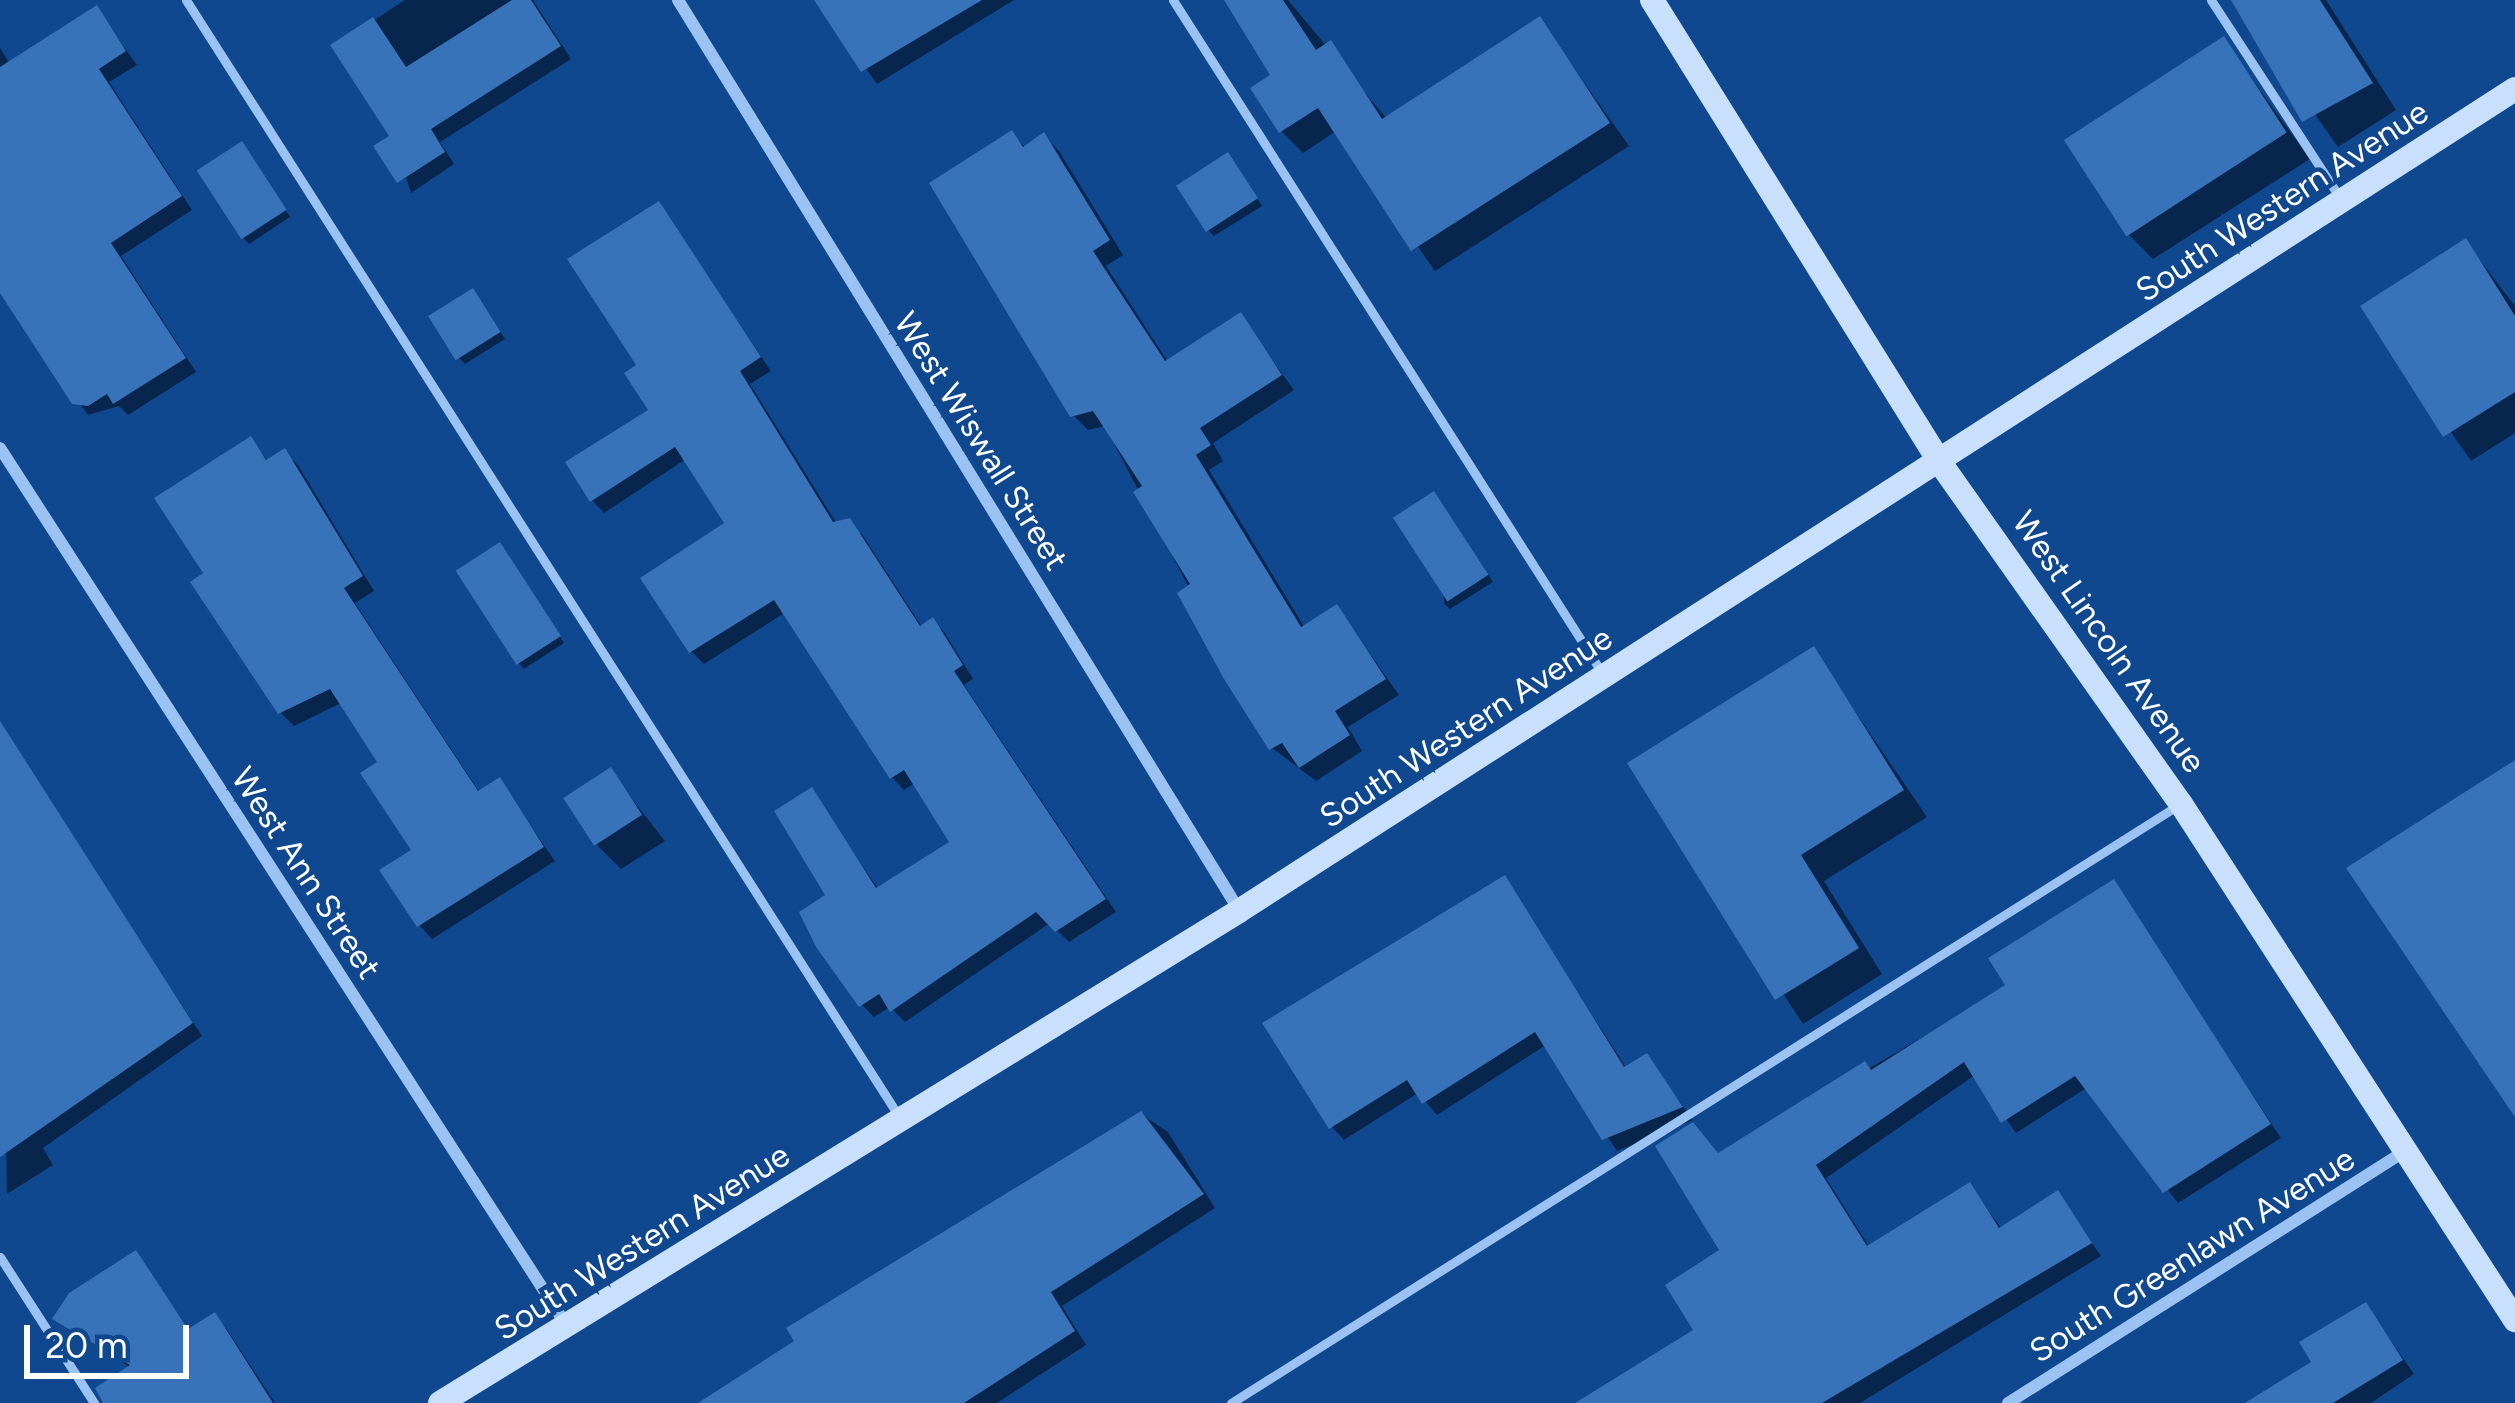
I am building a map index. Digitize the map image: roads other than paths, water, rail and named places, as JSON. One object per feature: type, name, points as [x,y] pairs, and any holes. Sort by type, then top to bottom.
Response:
[{"type":"main road","name":"West Lincoln Avenue","points":[[1652,0],[1941,464],[2181,804],[2515,1320]]},
{"type":"main road","name":"South Western Avenue","points":[[449,1401],[1239,911],[1941,464],[2515,89]]},
{"type":"street","name":"West Wiswall Street","points":[[677,0],[1239,911]]},
{"type":"street","name":"West Ann Street","points":[[0,448],[567,1327]]},
{"type":"street","name":"South Greenlawn Avenue","points":[[2008,1403],[2405,1151]]},
{"type":"lane","points":[[186,0],[902,1120]]},
{"type":"lane","points":[[1173,0],[1605,678]]},
{"type":"lane","points":[[2210,0],[2343,201]]},
{"type":"lane","points":[[1231,1403],[2181,804]]},
{"type":"lane","points":[[0,1257],[94,1403]]}]
